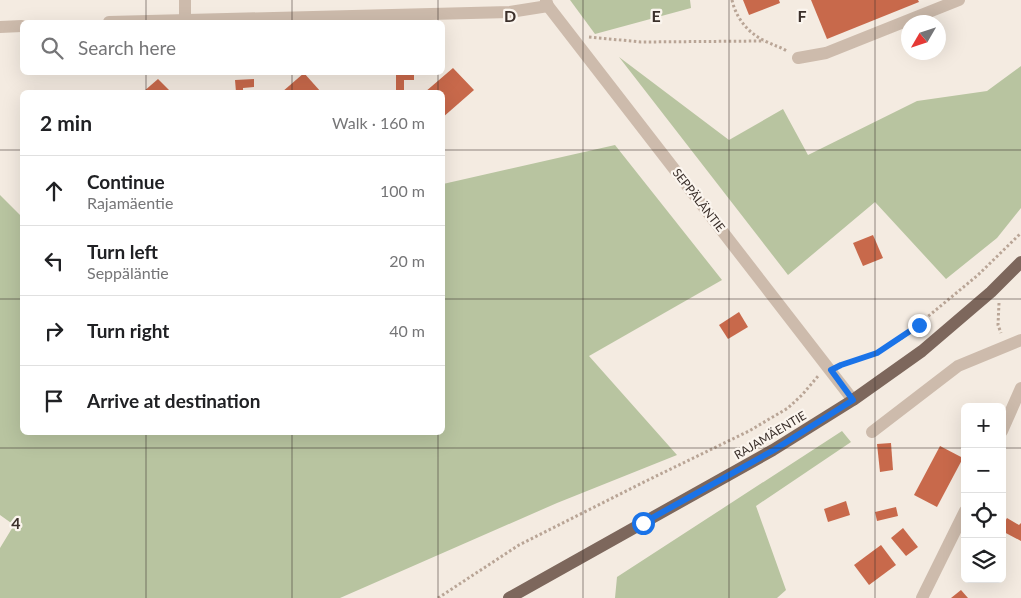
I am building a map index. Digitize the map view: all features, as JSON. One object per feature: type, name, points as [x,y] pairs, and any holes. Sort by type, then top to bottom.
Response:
[{"type":"main road","name":"RAJAMÄENTIE","points":[[509,598],[774,450],[853,400],[922,351],[992,292],[1021,262]]},
{"type":"street","points":[[185,0],[185,20],[510,12],[547,3]]},
{"type":"street","points":[[798,58],[826,53],[941,4],[959,0]]},
{"type":"street","name":"SEPPÄLÄNTIE","points":[[547,3],[853,400]]},
{"type":"street","points":[[0,27],[20,26]]},
{"type":"street","points":[[872,432],[958,366],[1021,340]]},
{"type":"street","points":[[1006,422],[1021,388]]},
{"type":"street","points":[[922,598],[961,519]]},
{"type":"path","points":[[732,0],[734,12],[746,28],[764,41],[781,47],[798,58]]},
{"type":"path","points":[[584,36],[640,42],[764,41]]},
{"type":"path","points":[[438,598],[519,545],[646,480],[749,431],[788,408],[819,375],[841,365],[877,353],[902,338],[978,276],[1021,233]]},
{"type":"green space","points":[[570,0],[690,0],[691,8],[595,34]]},
{"type":"green space","points":[[619,57],[729,140],[783,109],[808,155],[917,101],[987,91],[1021,66],[1021,208],[997,238],[946,279],[875,202],[788,275]]},
{"type":"green space","points":[[615,145],[722,280],[589,356],[677,455],[557,503],[340,598],[0,598],[0,548],[14,525],[0,515],[0,195],[20,215],[20,435],[445,435],[445,184]]},
{"type":"green space","points":[[842,431],[851,442],[756,506],[786,590],[777,598],[615,598],[617,577]]},
{"type":"building","points":[[743,0],[779,0],[780,3],[749,15]]},
{"type":"building","points":[[811,0],[918,0],[919,2],[827,39]]},
{"type":"building","points":[[453,68],[474,90],[445,115],[445,90],[427,90]]},
{"type":"building","points":[[302,75],[306,75],[319,90],[284,90]]},
{"type":"building","points":[[396,75],[414,75],[414,80],[404,80],[404,90],[396,90]]},
{"type":"building","points":[[158,79],[169,90],[145,90]]},
{"type":"building","points":[[254,79],[254,87],[236,90],[235,80]]},
{"type":"building","points":[[873,235],[883,258],[863,266],[853,243]]},
{"type":"building","points":[[739,312],[748,327],[728,339],[719,325]]},
{"type":"building","points":[[891,443],[893,470],[880,472],[877,444]]},
{"type":"building","points":[[940,446],[961,457],[961,462],[937,507],[914,495]]},
{"type":"building","points":[[846,501],[850,515],[828,522],[824,509]]},
{"type":"building","points":[[896,507],[898,516],[877,521],[875,512]]},
{"type":"building","points":[[1007,518],[1019,525],[1021,523],[1021,541],[1006,533]]},
{"type":"building","points":[[903,528],[918,547],[906,556],[891,538]]},
{"type":"building","points":[[881,545],[896,565],[869,585],[854,565]]},
{"type":"building","points":[[961,590],[968,598],[951,598]]},
{"type":"route","points":[[643,523],[774,450],[853,400],[831,370],[877,353],[919,325]]}]
